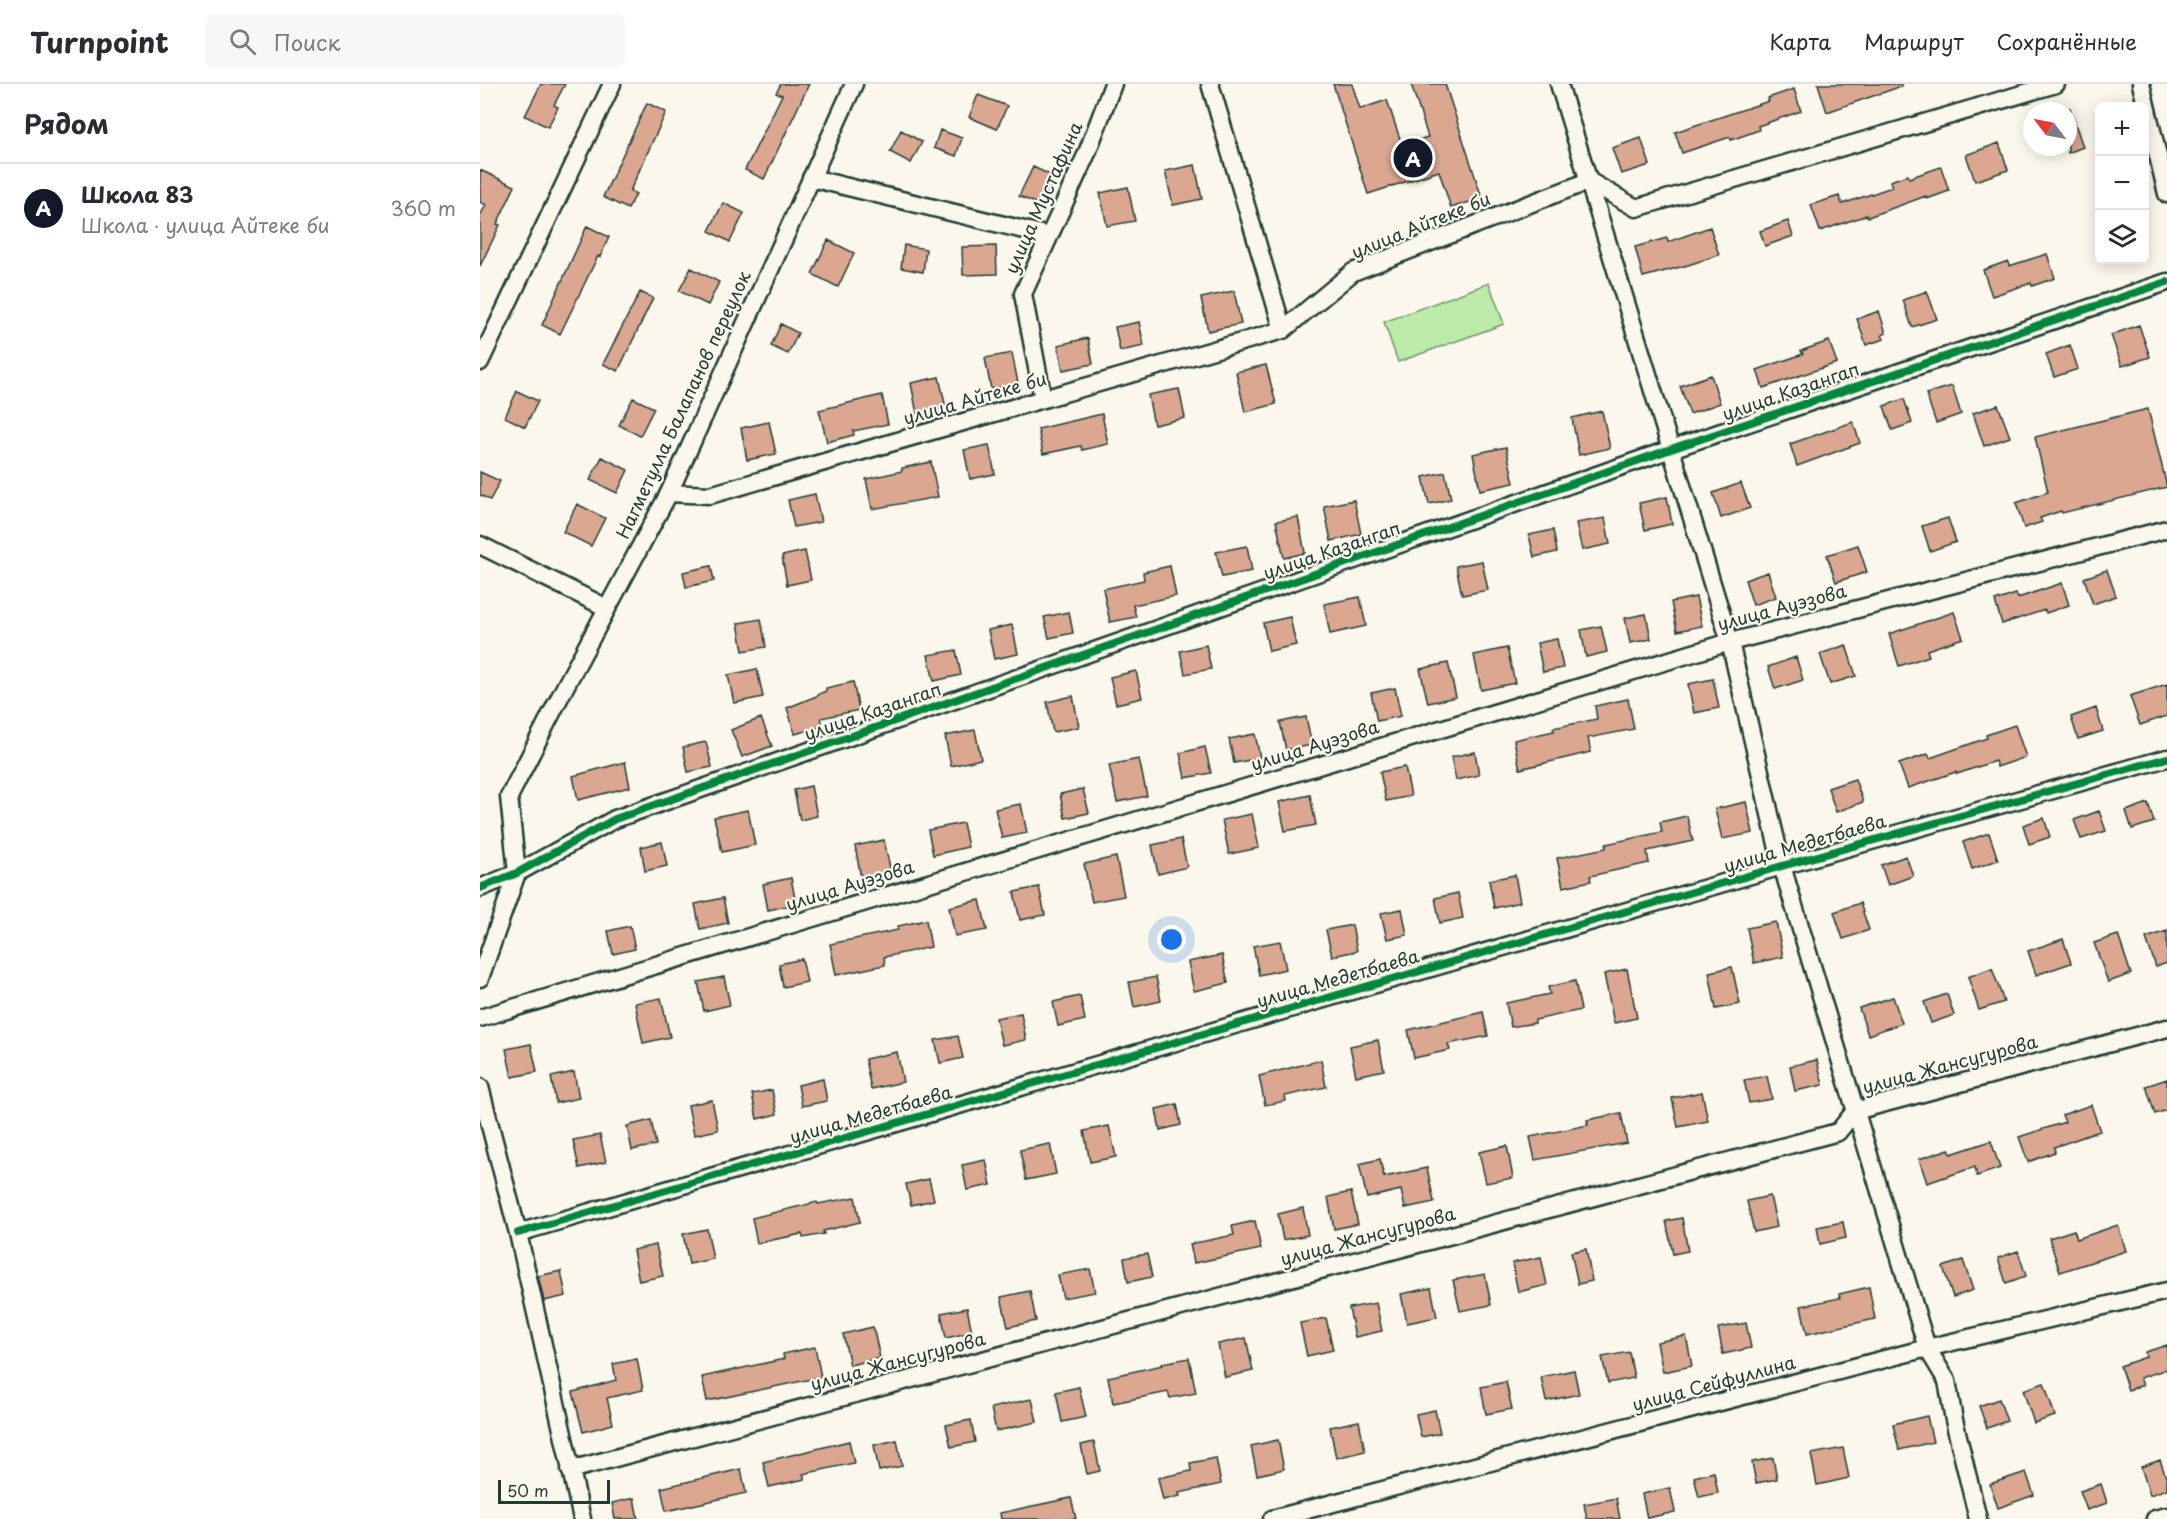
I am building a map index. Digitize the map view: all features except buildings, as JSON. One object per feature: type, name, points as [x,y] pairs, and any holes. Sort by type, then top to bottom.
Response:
[{"type":"street","points":[[480,362],[612,84]]},
{"type":"street","name":"Нагметулла Балапанов переулок","points":[[517,873],[509,796],[669,493],[854,84]]},
{"type":"street","name":"улица Мустафина","points":[[1043,399],[1023,294],[1087,153],[1113,84]]},
{"type":"street","points":[[1210,84],[1283,330]]},
{"type":"street","points":[[1559,84],[1730,642],[1782,866],[1855,1111],[1927,1348],[1947,1381],[1978,1519]]},
{"type":"street","points":[[1589,181],[1636,208],[2056,84]]},
{"type":"street","points":[[2142,84],[2161,137],[2167,194]]},
{"type":"street","points":[[811,178],[1049,236]]},
{"type":"street","name":"улица Айтеке би","points":[[669,493],[710,495],[1283,330],[1353,272],[1589,181]]},
{"type":"street","name":"улица Казангап","points":[[480,888],[517,873],[615,819],[1671,448],[2167,282]]},
{"type":"street","name":"улица Ауэзова","points":[[480,1018],[1730,642],[2167,529]]},
{"type":"street","points":[[480,545],[607,608]]},
{"type":"street","name":"улица Медетбаева","points":[[518,1233],[1782,866],[2167,758]]},
{"type":"street","points":[[480,978],[517,873]]},
{"type":"street","name":"улица Жансугурова","points":[[570,1470],[1838,1132],[1855,1111],[2167,1028]]},
{"type":"street","points":[[480,1087],[518,1233],[582,1519]]},
{"type":"street","name":"улица Сейфуллина","points":[[1272,1519],[1927,1348],[2167,1292]]},
{"type":"street","points":[[2155,1519],[2167,1516]]},
{"type":"green space","points":[[1489,283],[1504,324],[1398,362],[1384,322]]},
{"type":"cycle path","points":[[480,888],[517,873],[615,819],[1671,449],[2167,282]]},
{"type":"cycle path","points":[[518,1233],[1782,866],[2167,758]]},
{"type":"place","name":"Школа 83","points":[[1413,158]]}]
